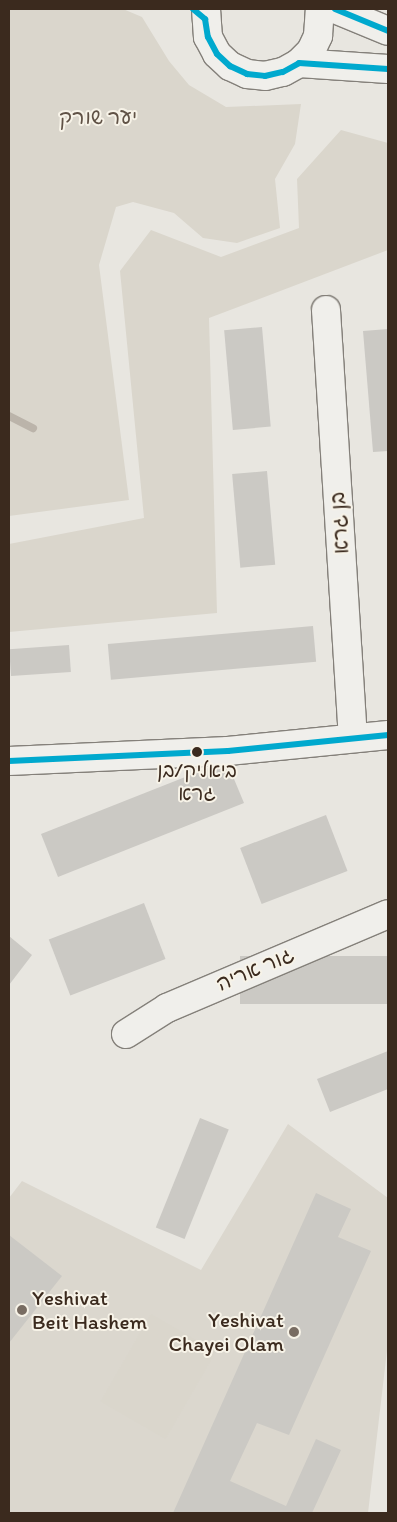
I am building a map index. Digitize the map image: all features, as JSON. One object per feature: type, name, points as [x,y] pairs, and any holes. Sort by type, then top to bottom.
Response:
[{"type":"street","points":[[201,12],[208,37],[217,54],[239,70],[265,76],[283,72],[299,63],[311,51],[318,36],[320,9]]},
{"type":"street","points":[[335,9],[388,31]]},
{"type":"street","points":[[299,63],[388,69]]},
{"type":"street","name":"בן גרא","points":[[326,310],[353,737]]},
{"type":"street","points":[[9,761],[228,751],[388,735]]},
{"type":"street","name":"גור אריה","points":[[126,1034],[167,1008],[388,914]]},
{"type":"shaded area","points":[[288,1124],[388,1198],[388,1342],[368,1513],[9,1513],[9,1198],[22,1181],[201,1270]]},
{"type":"green space","name":"יער שורק","points":[[9,9],[123,9],[142,17],[169,61],[189,85],[226,107],[301,104],[295,144],[275,179],[280,228],[237,243],[203,238],[174,213],[133,202],[116,207],[99,265],[129,500],[9,516]]},
{"type":"green space","points":[[341,130],[388,143],[388,250],[209,318],[217,613],[9,632],[9,544],[144,518],[120,271],[151,230],[221,257],[299,228],[297,179]]},
{"type":"green space","points":[[151,1314],[216,1352],[165,1439],[100,1401]]},
{"type":"building","points":[[262,327],[271,427],[233,430],[224,330]]},
{"type":"building","points":[[388,329],[388,451],[373,452],[363,331]]},
{"type":"building","points":[[267,471],[275,565],[240,568],[232,474]]},
{"type":"building","points":[[313,626],[316,662],[111,680],[108,644]]},
{"type":"building","points":[[69,645],[71,672],[11,676],[9,649]]},
{"type":"building","points":[[229,767],[244,803],[58,877],[41,834],[208,768]]},
{"type":"building","points":[[326,815],[348,871],[262,904],[240,848]]},
{"type":"building","points":[[144,903],[166,959],[70,996],[49,940]]},
{"type":"building","points":[[9,936],[32,955],[9,985]]},
{"type":"building","points":[[240,956],[388,956],[388,1004],[240,1004]]},
{"type":"building","points":[[388,1051],[388,1089],[330,1112],[317,1079]]},
{"type":"building","points":[[200,1118],[229,1130],[185,1239],[156,1227]]},
{"type":"building","name":"Yeshivat Chayei Olam","points":[[316,1193],[351,1209],[338,1237],[371,1251],[289,1435],[257,1423],[230,1481],[286,1506],[316,1439],[341,1450],[312,1513],[173,1513]]},
{"type":"building","name":"Yeshivat Beit Hashem","points":[[9,1235],[62,1276],[9,1343]]},
{"type":"waterway","points":[[9,416],[33,428]]},
{"type":"transit line","points":[[193,9],[205,19],[208,37],[217,54],[230,66],[247,74],[265,76],[283,72],[299,63],[388,69]]},
{"type":"transit line","points":[[335,9],[388,31]]},
{"type":"transit line","points":[[9,761],[228,751],[388,735]]},
{"type":"place","name":"ביאליק/בן גרא","points":[[197,752]]},
{"type":"place","name":"Yeshivat Beit Hashem","points":[[22,1310]]},
{"type":"place","name":"Yeshivat Chayei Olam","points":[[294,1332]]}]
